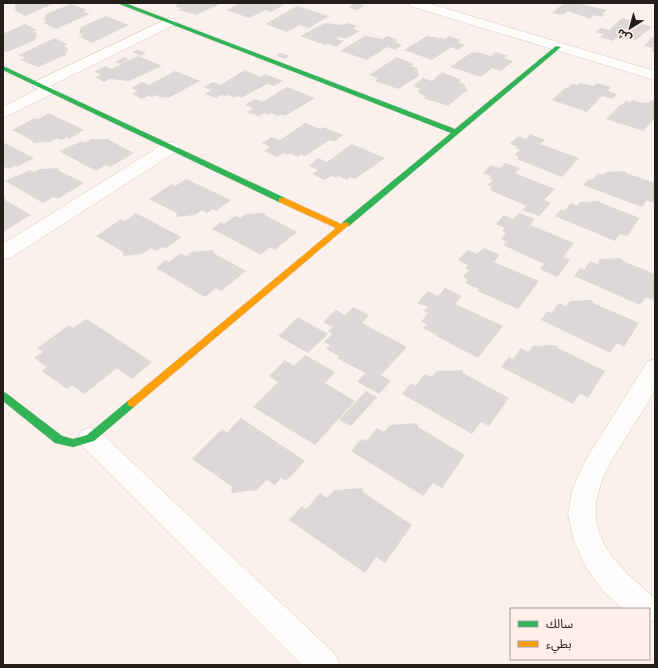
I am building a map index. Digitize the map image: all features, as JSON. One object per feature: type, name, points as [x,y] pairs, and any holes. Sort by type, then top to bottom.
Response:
[{"type":"street","points":[[120,3],[456,132]]},
{"type":"street","points":[[414,3],[655,76]]},
{"type":"street","points":[[3,112],[44,87],[169,22]]},
{"type":"street","points":[[3,396],[59,440],[73,443],[90,438],[558,47]]},
{"type":"street","points":[[3,68],[342,228]]},
{"type":"street","points":[[3,253],[171,147]]},
{"type":"street","points":[[644,608],[614,582],[597,560],[588,541],[582,515],[585,491],[594,469],[655,368]]},
{"type":"street","points":[[90,438],[324,665]]},
{"type":"building","points":[[16,3],[55,3],[25,16],[14,10],[17,8],[14,7]]},
{"type":"building","points":[[180,3],[218,3],[218,5],[196,15],[178,10],[181,8],[175,6]]},
{"type":"building","points":[[240,3],[277,3],[284,5],[271,12],[265,10],[249,18],[226,10]]},
{"type":"building","points":[[356,3],[365,6],[357,10],[348,7]]},
{"type":"building","points":[[564,3],[576,3],[607,10],[601,17],[594,15],[590,19],[568,11],[563,15],[552,13]]},
{"type":"building","points":[[71,4],[87,10],[83,11],[90,14],[56,29],[44,23],[47,21],[44,20],[46,14]]},
{"type":"building","points":[[297,6],[329,16],[309,28],[300,25],[287,32],[265,24]]},
{"type":"building","points":[[106,16],[129,25],[92,43],[79,36],[83,35],[79,33],[81,27]]},
{"type":"building","points":[[622,18],[652,27],[636,40],[616,38],[613,41],[600,37],[604,34],[595,32],[601,28],[609,30]]},
{"type":"building","points":[[325,23],[343,25],[347,23],[357,26],[353,29],[360,31],[346,39],[339,37],[337,39],[344,41],[336,47],[328,44],[325,45],[300,36]]},
{"type":"building","points":[[25,24],[37,30],[33,32],[37,33],[35,40],[7,52],[3,50],[3,34]]},
{"type":"building","points":[[365,36],[383,39],[387,36],[398,40],[394,42],[402,45],[395,50],[387,47],[367,60],[340,51]]},
{"type":"building","points":[[427,36],[445,39],[449,36],[461,40],[457,42],[465,45],[458,50],[451,47],[432,60],[404,50]]},
{"type":"building","points":[[653,36],[655,37],[655,52],[651,51],[653,48],[644,46]]},
{"type":"building","points":[[55,38],[67,44],[64,46],[68,48],[66,55],[38,67],[20,60],[25,58],[18,55]]},
{"type":"building","points":[[138,50],[146,53],[141,56],[132,52]]},
{"type":"building","points":[[472,52],[478,52],[490,56],[496,52],[508,56],[504,58],[513,61],[501,71],[492,68],[481,77],[450,67]]},
{"type":"building","points":[[280,53],[290,56],[285,59],[276,55]]},
{"type":"building","points":[[138,56],[162,66],[129,81],[110,79],[104,82],[95,77],[101,74],[94,72],[105,66],[111,69]]},
{"type":"building","points":[[124,57],[129,59],[120,64],[115,62]]},
{"type":"building","points":[[397,57],[414,64],[411,66],[417,68],[419,76],[398,89],[375,81],[378,78],[369,75]]},
{"type":"building","points":[[245,70],[260,77],[265,74],[283,81],[274,86],[267,84],[241,98],[238,96],[235,98],[228,95],[221,95],[216,98],[205,94],[211,90],[203,87],[213,82],[220,85]]},
{"type":"building","points":[[175,71],[200,81],[168,98],[162,98],[155,95],[142,99],[132,94],[138,91],[131,88],[142,82],[149,85]]},
{"type":"building","points":[[442,72],[461,80],[459,82],[464,84],[468,92],[465,92],[448,106],[423,98],[426,96],[417,92],[421,89],[413,86],[423,78],[432,81]]},
{"type":"building","points":[[579,83],[594,86],[597,83],[611,87],[608,91],[617,94],[612,99],[602,96],[587,112],[552,100],[566,87],[568,88],[572,84],[577,85]]},
{"type":"building","points":[[287,87],[315,98],[285,116],[282,114],[278,116],[271,113],[268,115],[264,113],[259,116],[247,112],[253,108],[245,105],[255,99],[262,102]]},
{"type":"building","points":[[632,100],[642,103],[648,103],[651,100],[655,101],[655,118],[643,131],[606,119],[620,105],[626,101],[630,102]]},
{"type":"building","points":[[49,113],[84,130],[69,139],[67,137],[61,140],[57,138],[50,142],[33,143],[33,141],[12,130],[35,118],[38,119]]},
{"type":"building","points":[[305,123],[320,129],[323,127],[343,135],[334,142],[330,140],[305,156],[301,154],[298,157],[290,153],[287,155],[283,153],[277,157],[264,151],[270,147],[262,143],[272,137],[280,140]]},
{"type":"building","points":[[530,134],[545,140],[540,144],[579,158],[562,177],[517,159],[519,157],[515,155],[520,150],[516,149],[518,147],[510,144],[518,136],[526,139]]},
{"type":"building","points":[[91,139],[109,139],[134,153],[110,167],[106,165],[96,171],[59,151],[82,141],[85,143]]},
{"type":"building","points":[[3,142],[34,158],[17,167],[15,165],[9,169],[3,167]]},
{"type":"building","points":[[352,144],[385,158],[355,179],[350,177],[347,180],[338,176],[336,178],[331,176],[325,180],[312,174],[318,170],[309,166],[318,158],[327,162]]},
{"type":"building","points":[[505,163],[520,168],[515,173],[555,189],[544,200],[551,203],[539,216],[522,210],[526,206],[490,190],[492,187],[487,185],[493,180],[489,179],[491,176],[483,173],[491,165],[500,168]]},
{"type":"building","points":[[59,168],[58,170],[84,183],[58,199],[54,197],[43,203],[5,181],[30,170],[34,172],[40,169]]},
{"type":"building","points":[[625,171],[626,173],[655,183],[655,200],[653,203],[647,200],[642,207],[583,185],[589,179],[592,180],[598,173],[603,175],[607,172]]},
{"type":"building","points":[[186,179],[231,200],[216,211],[213,209],[207,213],[202,210],[195,215],[176,217],[177,213],[149,199],[172,184],[175,186]]},
{"type":"building","points":[[3,198],[6,198],[5,200],[31,215],[3,232]]},
{"type":"building","points":[[599,201],[640,218],[627,236],[620,234],[615,241],[555,216],[561,209],[564,211],[571,203],[577,206],[580,202]]},
{"type":"building","points":[[136,213],[181,237],[165,249],[162,247],[156,251],[151,248],[142,254],[123,256],[123,252],[96,236],[121,219],[125,221]]},
{"type":"building","points":[[265,213],[265,215],[297,232],[275,250],[270,247],[261,255],[212,229],[221,222],[224,224],[235,216],[240,218],[245,214]]},
{"type":"building","points":[[519,213],[535,219],[530,225],[574,243],[563,257],[570,260],[557,277],[540,269],[544,264],[503,245],[506,242],[501,239],[506,233],[502,231],[505,228],[496,224],[504,215],[513,219]]},
{"type":"building","points":[[484,248],[500,255],[494,262],[539,281],[518,309],[477,291],[479,289],[465,283],[468,280],[463,277],[469,270],[465,268],[468,265],[458,260],[468,250],[477,254]]},
{"type":"building","points":[[214,250],[213,253],[246,271],[221,291],[216,288],[205,297],[156,268],[166,260],[169,262],[181,253],[186,256],[192,252]]},
{"type":"building","points":[[621,258],[623,261],[655,274],[655,297],[653,300],[646,297],[640,305],[574,276],[580,268],[584,270],[590,261],[597,264],[600,259]]},
{"type":"building","points":[[445,288],[462,296],[455,304],[503,326],[478,358],[423,328],[427,324],[421,322],[428,313],[424,311],[428,307],[417,303],[428,291],[438,296]]},
{"type":"building","points":[[592,300],[593,303],[639,323],[624,347],[617,343],[610,353],[541,320],[547,311],[551,313],[559,303],[566,306],[570,301]]},
{"type":"building","points":[[353,307],[369,315],[362,323],[407,347],[381,375],[391,381],[379,394],[357,382],[365,373],[337,358],[339,356],[326,349],[330,345],[324,342],[332,334],[328,331],[333,327],[323,322],[336,310],[345,315]]},
{"type":"building","points":[[298,317],[328,334],[308,353],[278,336]]},
{"type":"building","points":[[87,319],[152,362],[132,379],[117,368],[84,394],[72,385],[67,389],[42,371],[47,367],[34,358],[43,352],[37,348],[69,325],[73,328]]},
{"type":"building","points":[[556,345],[558,348],[605,371],[588,398],[580,393],[573,404],[501,367],[509,357],[513,359],[521,348],[528,352],[533,346]]},
{"type":"building","points":[[305,355],[335,372],[325,383],[355,401],[315,445],[253,407],[278,382],[269,376],[285,360],[294,366]]},
{"type":"building","points":[[463,370],[463,373],[509,398],[489,426],[481,422],[472,434],[402,394],[411,383],[415,386],[425,374],[432,377],[437,371]]},
{"type":"building","points":[[366,391],[377,397],[351,426],[339,420]]},
{"type":"building","points":[[241,418],[305,461],[286,481],[281,478],[275,485],[267,480],[257,490],[232,493],[231,486],[192,459],[222,429],[227,432]]},
{"type":"building","points":[[417,423],[418,427],[465,455],[442,488],[433,483],[423,496],[351,451],[361,439],[366,441],[377,428],[384,432],[390,425]]},
{"type":"building","points":[[363,488],[363,492],[412,525],[385,563],[376,557],[365,573],[289,520],[302,506],[306,509],[320,493],[327,498],[334,490]]},
{"type":"traffic: fast","points":[[120,3],[456,132]]},
{"type":"traffic: fast","points":[[346,224],[558,47]]},
{"type":"traffic: fast","points":[[3,68],[282,200]]},
{"type":"traffic: fast","points":[[3,396],[59,440],[73,443],[90,438],[132,403]]},
{"type":"traffic: slow","points":[[282,200],[342,228]]},
{"type":"traffic: slow","points":[[132,403],[346,224]]}]
